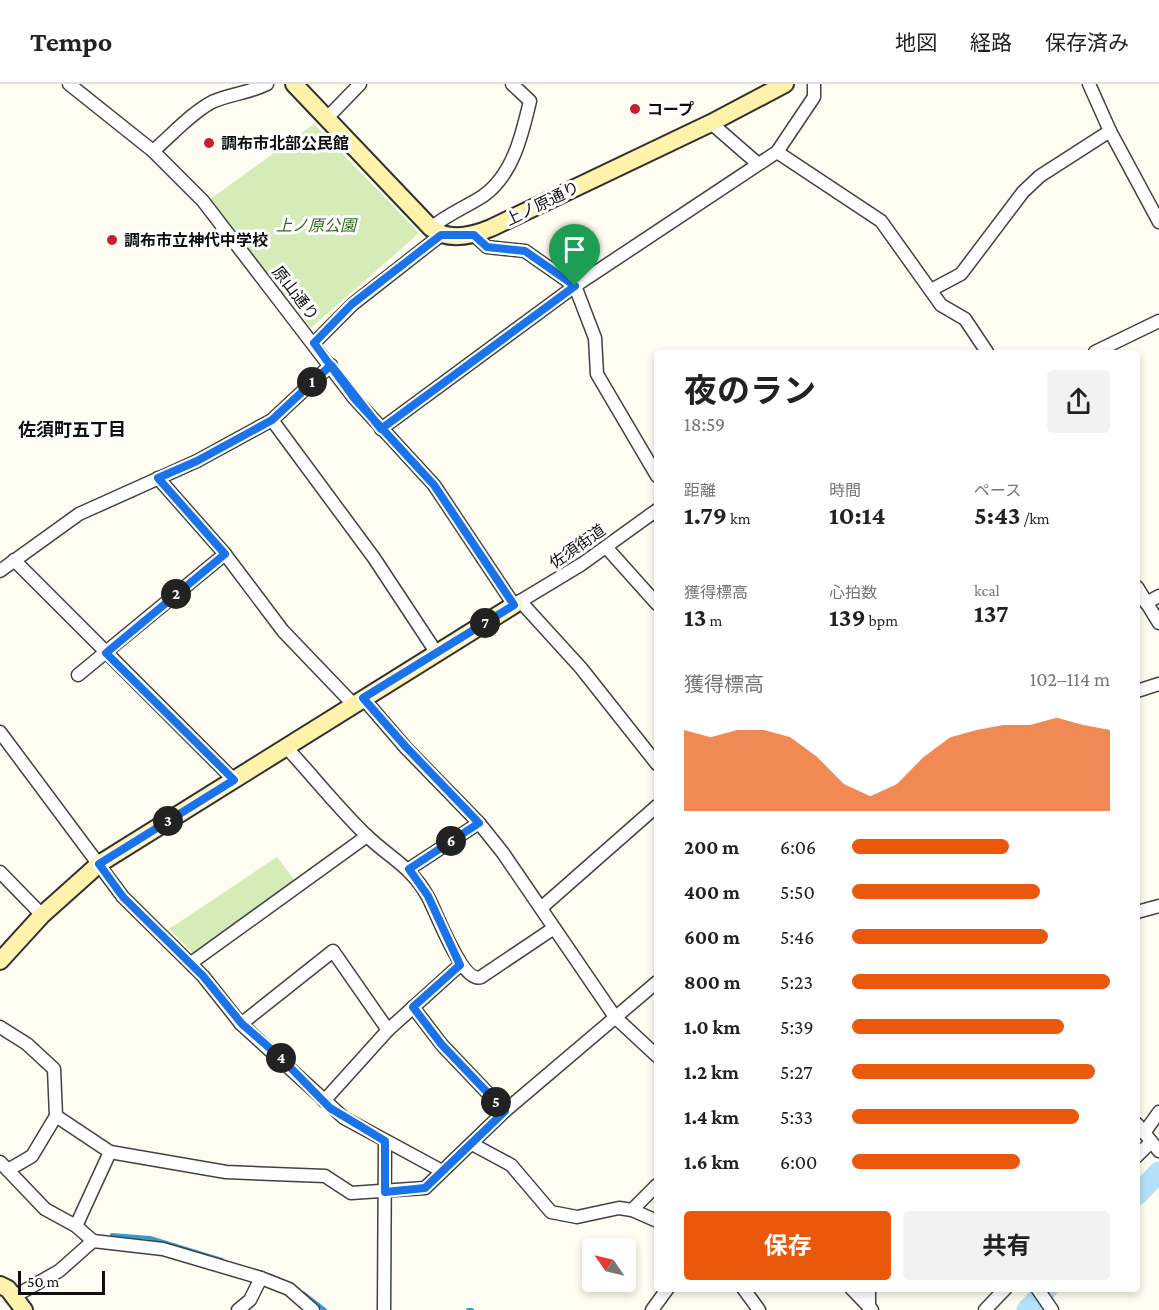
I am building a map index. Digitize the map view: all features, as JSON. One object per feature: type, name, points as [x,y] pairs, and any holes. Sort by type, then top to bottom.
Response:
[{"type":"street","name":"原山通り","points":[[69,84],[153,152],[203,201],[381,429],[434,485],[517,603],[581,668],[653,749]]},
{"type":"street","points":[[153,152],[196,112],[214,101],[250,93],[267,84]]},
{"type":"street","points":[[294,84],[436,232]]},
{"type":"street","points":[[326,119],[360,84]]},
{"type":"street","points":[[314,343],[352,304],[436,232],[441,219],[486,194],[503,175],[519,145],[530,101],[512,84]]},
{"type":"street","name":"上ノ原通り","points":[[436,232],[474,235],[711,123],[785,84]]},
{"type":"street","points":[[381,429],[575,286],[638,247],[757,163],[777,152],[814,97],[814,84]]},
{"type":"street","points":[[1089,84],[1110,131],[1159,222]]},
{"type":"street","points":[[711,123],[757,163]]},
{"type":"street","points":[[931,290],[961,274],[1023,192],[1040,176],[1110,131]]},
{"type":"street","points":[[777,152],[881,221],[941,305],[965,320],[986,350]]},
{"type":"street","points":[[474,235],[487,247],[525,251],[575,286],[595,338],[597,374],[654,471]]},
{"type":"street","points":[[1099,350],[1159,321]]},
{"type":"street","points":[[0,571],[79,514],[197,461],[272,420],[331,365]]},
{"type":"street","points":[[272,420],[374,558],[436,652]]},
{"type":"street","points":[[158,478],[225,554],[283,631],[406,747],[479,823],[541,908],[615,1017],[654,1053]]},
{"type":"street","name":"佐須街道","points":[[517,603],[563,577],[654,512]]},
{"type":"street","points":[[606,547],[654,601]]},
{"type":"street","points":[[78,675],[225,554]]},
{"type":"street","points":[[14,560],[234,780]]},
{"type":"street","points":[[1140,592],[1159,623]]},
{"type":"street","points":[[1146,603],[1159,596]]},
{"type":"street","points":[[1,957],[42,915],[99,864],[517,603]]},
{"type":"street","points":[[1140,690],[1159,684]]},
{"type":"street","points":[[0,732],[123,897],[191,963],[242,1024],[344,1118],[442,1171]]},
{"type":"street","points":[[286,747],[367,836],[409,869],[428,896],[460,965],[476,979],[554,928]]},
{"type":"street","points":[[541,908],[654,809]]},
{"type":"street","points":[[409,869],[479,823]]},
{"type":"street","points":[[191,963],[367,836]]},
{"type":"street","points":[[0,872],[42,915]]},
{"type":"street","points":[[1140,911],[1159,906]]},
{"type":"street","points":[[242,1024],[333,951],[388,1030]]},
{"type":"street","points":[[324,1101],[388,1030],[460,965]]},
{"type":"street","points":[[56,1116],[110,1152],[226,1172],[325,1176],[351,1193],[425,1188],[505,1111],[654,984]]},
{"type":"street","points":[[413,1007],[442,1045],[505,1111]]},
{"type":"street","points":[[0,1027],[27,1044],[54,1070],[56,1116],[32,1156],[4,1166],[45,1209],[76,1226],[93,1240],[163,1249],[261,1278],[289,1289],[313,1310]]},
{"type":"street","points":[[1140,1152],[1149,1139],[1159,1112]]},
{"type":"street","points":[[384,1310],[385,1141]]},
{"type":"street","points":[[472,1144],[511,1164],[550,1212],[577,1217],[619,1208],[632,1210],[654,1220]]},
{"type":"street","points":[[76,1226],[110,1152]]},
{"type":"street","points":[[632,1210],[654,1188]]},
{"type":"street","points":[[0,1286],[19,1303],[93,1240]]},
{"type":"street","points":[[238,1310],[250,1300],[261,1278]]},
{"type":"street","points":[[652,1310],[665,1292]]},
{"type":"street","points":[[745,1292],[759,1310]]},
{"type":"street","points":[[855,1292],[871,1307]]},
{"type":"street","points":[[869,1292],[871,1307]]},
{"type":"street","points":[[985,1310],[1002,1292]]},
{"type":"street","points":[[1040,1292],[1052,1310]]},
{"type":"green space","name":"上ノ原公園","points":[[314,124],[419,233],[311,328],[209,200]]},
{"type":"green space","points":[[277,857],[296,882],[193,953],[169,929]]},
{"type":"waterway","points":[[1140,1192],[1159,1172]]},
{"type":"waterway","points":[[112,1235],[150,1238],[222,1260]]},
{"type":"waterway","points":[[269,1275],[292,1285]]},
{"type":"waterway","points":[[1027,1310],[1044,1292]]},
{"type":"waterway","points":[[303,1293],[325,1310]]},
{"type":"place","name":"コープ","points":[[635,109]]},
{"type":"place","name":"調布市北部公民館","points":[[209,143]]},
{"type":"place","name":"調布市立神代中学校","points":[[112,240]]},
{"type":"district","name":"佐須町五丁目","points":[[72,430]]},
{"type":"route","points":[[575,286],[381,429],[354,398],[331,365],[272,420],[197,461],[158,478],[225,554],[106,653],[234,780],[99,864],[123,897],[191,963],[242,1024],[280,1057],[330,1108],[385,1141],[385,1192],[425,1188],[505,1111],[442,1045],[413,1007],[460,965],[428,896],[409,869],[479,823],[406,747],[363,698],[514,605],[434,485],[381,429],[354,398],[331,365],[314,343],[352,304],[441,235],[474,235],[480,243],[487,247],[525,251],[553,268],[575,286]]}]
